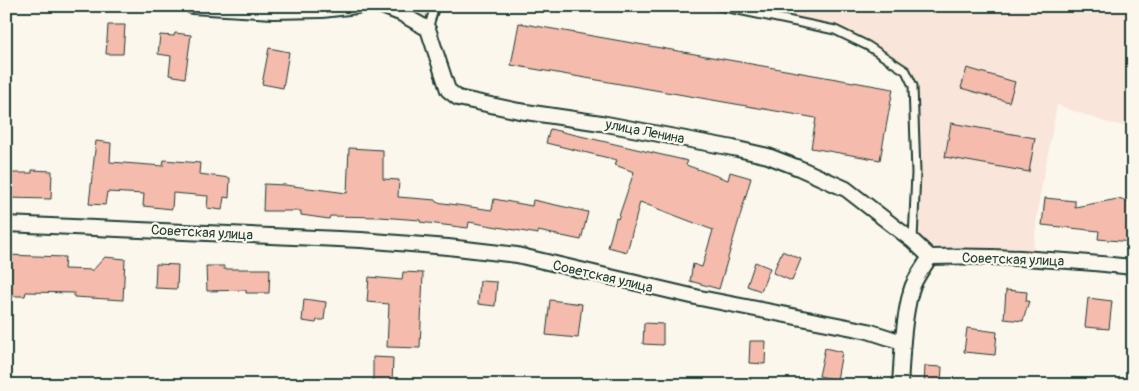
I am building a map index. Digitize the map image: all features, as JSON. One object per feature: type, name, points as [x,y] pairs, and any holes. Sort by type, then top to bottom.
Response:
[{"type":"street","points":[[192,6],[273,11],[322,10],[357,6]]},
{"type":"street","points":[[382,6],[400,13],[428,29]]},
{"type":"street","name":"улица Ленина","points":[[428,29],[448,90],[458,98],[519,111],[611,125],[768,156],[846,189],[913,241],[930,257]]},
{"type":"street","name":"Советская улица","points":[[6,224],[361,240],[517,255],[700,298],[868,331],[902,342]]},
{"type":"street","points":[[900,385],[902,342],[911,291],[919,273],[930,257]]},
{"type":"street","name":"Советская улица","points":[[930,257],[1032,258],[1133,267]]},
{"type":"lane","points":[[428,29],[435,6]]},
{"type":"lane","points":[[719,6],[835,30],[868,46],[906,71],[913,86],[916,173],[913,241]]},
{"type":"shaded area","points":[[382,6],[435,6],[428,29]]},
{"type":"shaded area","points":[[719,6],[1133,6],[1133,127],[1108,123],[1057,105],[1040,195],[1032,258],[930,257],[913,241],[913,86],[906,71],[835,30]]},
{"type":"building","points":[[519,23],[893,89],[880,160],[811,148],[816,118],[511,65]]},
{"type":"building","points":[[108,25],[125,25],[123,54],[106,54]]},
{"type":"building","points":[[175,33],[191,35],[185,78],[169,75],[171,56],[158,54],[160,35],[174,36]]},
{"type":"building","points":[[269,48],[289,52],[283,88],[262,84]]},
{"type":"building","points":[[967,68],[1015,82],[1009,102],[961,88]]},
{"type":"building","points":[[951,123],[1035,138],[1029,172],[945,157]]},
{"type":"building","points":[[550,129],[688,161],[686,165],[728,180],[730,172],[751,178],[719,289],[690,281],[693,264],[702,267],[713,230],[640,202],[627,252],[608,247],[616,218],[618,219],[634,172],[615,165],[617,160],[546,143]]},
{"type":"building","points":[[96,141],[111,143],[110,162],[163,166],[164,160],[200,163],[199,174],[230,178],[229,198],[224,197],[222,210],[207,208],[208,196],[173,193],[172,209],[143,206],[144,194],[107,192],[105,205],[89,204]]},
{"type":"building","points":[[349,148],[383,150],[383,179],[399,180],[398,197],[436,200],[436,202],[492,210],[494,199],[532,206],[533,200],[588,212],[581,240],[538,231],[538,234],[469,222],[468,228],[420,222],[420,220],[330,216],[329,219],[301,215],[301,211],[263,211],[264,184],[347,193]]},
{"type":"building","points":[[32,170],[52,171],[51,199],[6,198],[6,173],[32,173]]},
{"type":"building","points":[[1045,198],[1075,201],[1075,207],[1118,199],[1133,203],[1131,242],[1098,239],[1099,231],[1042,225]]},
{"type":"building","points":[[782,251],[801,259],[792,281],[773,273]]},
{"type":"building","points":[[6,255],[65,257],[64,269],[93,270],[105,257],[125,259],[123,300],[74,297],[74,293],[26,292],[25,296],[6,296]]},
{"type":"building","points":[[755,262],[770,268],[761,291],[747,286]]},
{"type":"building","points":[[156,264],[178,265],[177,289],[155,288]]},
{"type":"building","points":[[206,266],[224,266],[224,269],[270,269],[269,293],[246,293],[246,290],[207,291]]},
{"type":"building","points":[[403,272],[423,273],[420,348],[387,347],[389,304],[367,302],[369,277],[402,280]]},
{"type":"building","points":[[480,281],[497,282],[495,306],[478,304]]},
{"type":"building","points":[[1006,290],[1027,292],[1026,301],[1029,301],[1023,321],[1004,319]]},
{"type":"building","points":[[1088,298],[1112,301],[1109,329],[1085,327]]},
{"type":"building","points":[[304,299],[326,302],[324,320],[317,320],[316,323],[302,321]]},
{"type":"building","points":[[550,300],[582,304],[578,338],[546,335]]},
{"type":"building","points":[[644,323],[663,324],[663,345],[643,344]]},
{"type":"building","points":[[967,328],[997,332],[995,355],[964,352]]},
{"type":"building","points":[[750,341],[766,341],[765,364],[749,363]]},
{"type":"building","points":[[825,348],[842,352],[837,380],[819,376]]},
{"type":"building","points":[[373,357],[393,358],[392,385],[373,385]]},
{"type":"building","points":[[925,366],[942,367],[941,385],[924,385]]}]
